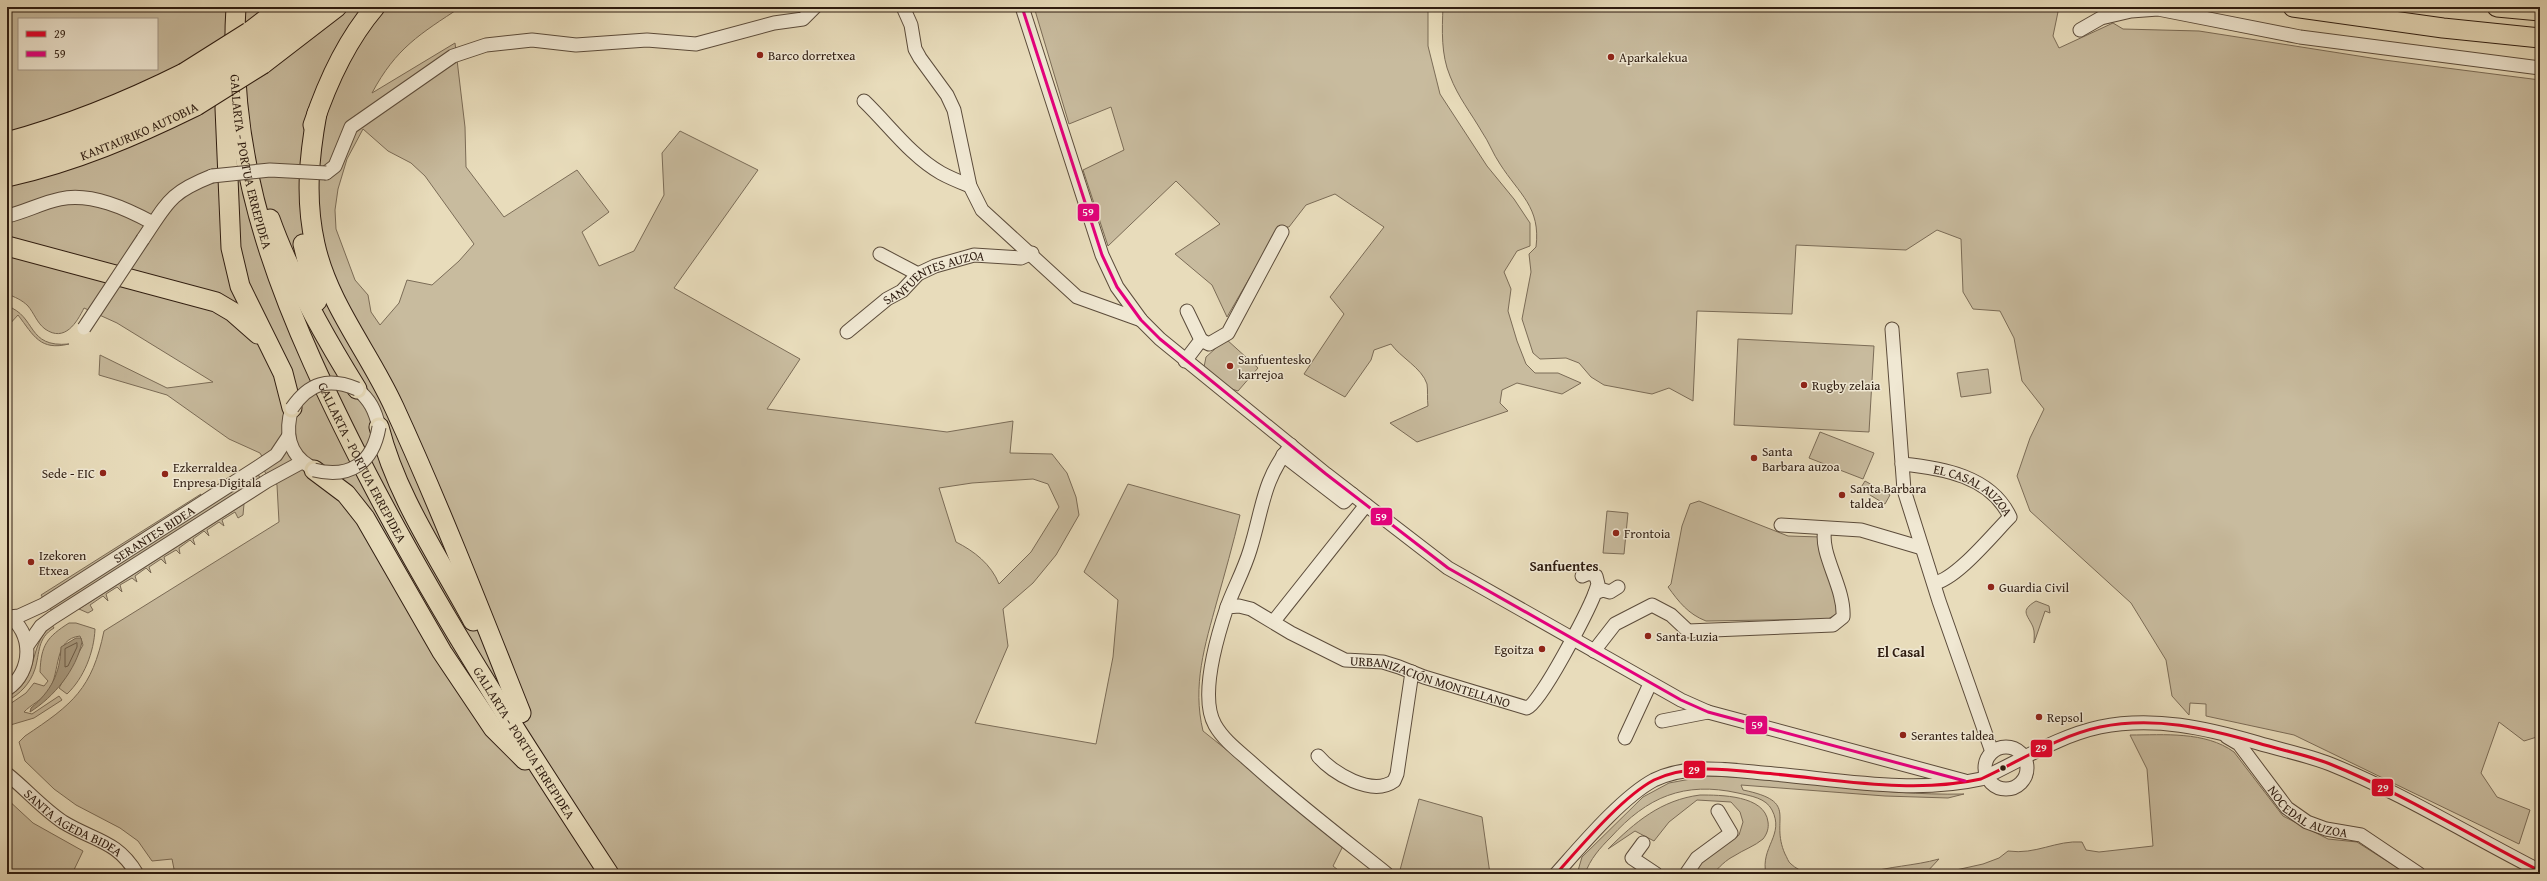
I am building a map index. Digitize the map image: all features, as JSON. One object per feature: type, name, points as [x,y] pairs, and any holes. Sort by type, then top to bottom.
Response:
[{"type":"highway","name":"GALLARTA - PORTUA ERREPIDEA","points":[[236,7],[251,44],[237,98],[247,177],[271,260],[285,300],[335,411],[414,563],[468,655],[609,874]]},
{"type":"highway","points":[[282,7],[227,76],[225,108],[231,248],[240,286],[288,387],[292,408]]},
{"type":"highway","name":"KANTAURIKO AUTOBIA","points":[[7,177],[73,159],[113,145],[251,44],[310,7]]},
{"type":"highway","name":"KANTAURIKO AUTOBIA","points":[[251,44],[337,7]]},
{"type":"highway","points":[[327,337],[309,274],[301,231],[300,186],[304,152],[332,73],[361,23],[375,7]]},
{"type":"highway","points":[[2293,7],[2443,28],[2540,38]]},
{"type":"highway","points":[[2496,7],[2540,11]]},
{"type":"highway","points":[[251,44],[253,156],[264,201],[287,261],[327,337],[357,389]]},
{"type":"highway","points":[[7,142],[59,128],[105,110],[190,89]]},
{"type":"highway","name":"KANTAURIKO AUTOBIA","points":[[7,159],[68,142],[106,129],[190,89]]},
{"type":"highway","points":[[317,112],[309,154],[308,202],[315,245],[325,278],[343,316],[393,405],[444,521],[521,713],[553,788]]},
{"type":"highway","points":[[7,246],[216,302],[248,324],[276,359]]},
{"type":"highway","points":[[379,427],[387,459],[404,498],[472,619],[521,713]]},
{"type":"highway","points":[[308,466],[346,494],[365,518],[442,652],[494,728],[553,788]]},
{"type":"street","points":[[84,328],[172,197],[189,185],[212,176],[270,170],[326,173],[335,166],[343,141],[351,127],[453,56],[486,45],[532,40],[576,45],[647,40],[696,44],[774,23],[802,19],[815,7]]},
{"type":"street","points":[[903,7],[911,25],[918,54],[947,96],[954,110],[970,186],[975,199],[989,217],[1032,253],[1077,296],[1140,320]]},
{"type":"street","points":[[1022,7],[1102,255],[1117,287],[1140,320],[1287,450],[1352,494],[1448,568],[1650,684],[1708,712],[1965,781]]},
{"type":"street","points":[[2080,30],[2101,18],[2131,11],[2158,9],[2300,37],[2540,68]]},
{"type":"street","points":[[864,101],[886,122],[900,139],[927,163],[941,173],[970,186]]},
{"type":"street","points":[[7,216],[60,199],[86,197],[136,214],[153,224]]},
{"type":"street","points":[[1188,311],[1201,340],[1209,344],[1228,333],[1282,232]]},
{"type":"street","name":"SANFUENTES AUZOA","points":[[847,332],[887,299],[902,291],[918,274],[935,266],[974,255],[1021,258],[1032,253]]},
{"type":"street","points":[[880,254],[918,274]]},
{"type":"street","points":[[1892,329],[1904,490],[1922,548],[1992,752]]},
{"type":"street","points":[[1186,361],[1201,340]]},
{"type":"street","points":[[327,382],[342,383],[357,389],[368,399],[376,412],[379,427],[376,442],[369,455],[358,466],[337,473],[308,466],[293,450],[288,437],[287,422],[292,408],[300,396],[313,387],[327,382]]},
{"type":"street","name":"SERANTES BIDEA","points":[[8,616],[19,616],[43,605],[258,467],[276,454],[288,437]]},
{"type":"street","points":[[1287,450],[1269,477],[1248,558],[1227,607],[1211,669],[1210,710],[1215,725],[1224,737],[1264,773],[1387,874]]},
{"type":"street","name":"EL CASAL AUZOA","points":[[1902,464],[1965,475],[1978,482],[2006,507],[2010,517],[1956,571],[1942,582],[1934,583]]},
{"type":"street","name":"SERANTES BIDEA","points":[[27,646],[41,626],[52,618],[272,478],[308,466]]},
{"type":"street","points":[[1274,621],[1366,505]]},
{"type":"street","points":[[1781,525],[1825,529],[1861,530],[1922,548]]},
{"type":"street","points":[[1594,651],[1615,624],[1652,605],[1671,615],[1688,631],[1832,625],[1843,617],[1844,603],[1826,550],[1823,537],[1825,529]]},
{"type":"street","points":[[1572,639],[1598,584],[1596,576],[1589,573],[1582,576]]},
{"type":"street","points":[[1595,593],[1603,590],[1610,592],[1618,587]]},
{"type":"street","name":"URBANIZACIÓN MONTELLANO","points":[[1227,607],[1239,606],[1251,609],[1274,621],[1291,633],[1345,660],[1383,662],[1500,702],[1527,708],[1533,706],[1537,700],[1572,639]]},
{"type":"street","points":[[7,689],[15,683],[24,669],[27,646],[21,630],[8,616]]},
{"type":"street","points":[[1318,756],[1337,772],[1357,782],[1383,786],[1394,781],[1397,774],[1412,672]]},
{"type":"street","points":[[1625,738],[1650,684]]},
{"type":"street","points":[[1662,721],[1708,712]]},
{"type":"street","points":[[1556,874],[1635,793],[1654,781],[1669,774],[1718,769],[1919,786],[1965,781],[1986,777],[2024,758],[2083,732],[2116,724],[2178,724],[2212,729],[2330,764],[2540,871]]},
{"type":"street","name":"NOCEDAL AUZOA","points":[[2212,729],[2239,744],[2287,808],[2308,822],[2326,830],[2361,835],[2419,874]]},
{"type":"street","points":[[2010,747],[2021,753],[2024,758],[2027,766],[2025,778],[2015,787],[2002,789],[1996,787],[1986,777],[1985,764],[1992,752],[1997,749],[2010,747]]},
{"type":"street","points":[[1917,767],[1919,786]]},
{"type":"street","name":"SANTA AGEDA BIDEA","points":[[7,774],[63,822],[117,849],[127,858],[137,874]]},
{"type":"street","points":[[1686,874],[1697,858],[1731,833],[1718,811]]},
{"type":"street","points":[[1643,843],[1632,858],[1656,874]]},
{"type":"shaded area","points":[[7,7],[461,7],[410,43],[390,64],[372,93],[455,43],[465,127],[466,167],[504,217],[577,170],[609,212],[582,232],[599,266],[634,251],[664,195],[662,153],[680,131],[758,170],[674,288],[800,359],[767,409],[947,432],[1013,421],[1010,453],[1052,454],[1067,473],[1076,497],[1079,515],[1056,555],[1033,583],[1003,609],[1008,646],[975,723],[1096,744],[1113,657],[1118,600],[1084,572],[1128,484],[1240,515],[1208,633],[1201,665],[1199,697],[1203,731],[1344,844],[1333,866],[1343,874],[175,874],[172,859],[152,861],[138,841],[120,828],[76,805],[54,789],[25,761],[19,742],[56,714],[78,693],[93,667],[104,631],[279,522],[277,485],[270,472],[266,474],[264,470],[268,467],[260,453],[229,439],[167,395],[99,375],[100,355],[167,388],[213,382],[117,323],[84,308],[78,319],[69,329],[59,334],[52,333],[42,327],[26,304],[7,294]],"holes":[[[363,129],[388,151],[411,163],[425,176],[474,244],[459,261],[432,285],[407,280],[399,303],[380,325],[371,312],[368,295],[355,280],[336,229],[335,210],[338,189],[347,159]],[[1033,479],[1048,484],[1059,507],[1031,552],[999,584],[987,564],[975,554],[956,542],[939,488],[972,483]]]},
{"type":"shaded area","points":[[1034,7],[1428,7],[1428,46],[1440,94],[1487,166],[1514,199],[1530,223],[1530,246],[1517,251],[1504,272],[1511,289],[1508,311],[1526,364],[1535,373],[1558,373],[1581,383],[1562,394],[1517,383],[1502,390],[1500,403],[1508,411],[1417,442],[1390,423],[1428,406],[1427,384],[1421,373],[1391,344],[1374,350],[1371,360],[1345,397],[1304,374],[1344,314],[1330,297],[1384,227],[1335,194],[1306,205],[1289,227],[1279,227],[1227,317],[1212,285],[1175,254],[1220,224],[1176,181],[1108,246],[1083,170],[1124,150],[1111,107],[1069,124]]},
{"type":"shaded area","points":[[1443,7],[2059,7],[2053,36],[2059,48],[2113,23],[2123,29],[2199,31],[2384,60],[2540,80],[2540,736],[2524,741],[2499,722],[2481,773],[2497,797],[2530,810],[2519,844],[2294,735],[2206,716],[2206,704],[2190,703],[2189,715],[2172,696],[2166,660],[2131,603],[2030,511],[2017,476],[2030,438],[2044,409],[2022,381],[2014,338],[2000,311],[1973,309],[1963,292],[1961,239],[1937,230],[1906,250],[1796,245],[1792,314],[1697,311],[1693,401],[1669,388],[1652,394],[1604,385],[1591,377],[1579,363],[1566,358],[1540,359],[1533,353],[1522,319],[1531,272],[1529,254],[1536,247],[1537,233],[1535,221],[1527,202],[1507,175],[1453,84],[1445,60],[1442,33]]},
{"type":"shaded area","points":[[7,306],[17,311],[38,336],[45,341],[55,344],[69,344],[59,346],[44,343],[34,335],[18,315],[7,327]]},
{"type":"shaded area","name":"Sanfuentesko karrejoa","points":[[1226,339],[1258,368],[1238,391],[1229,388],[1204,367],[1206,357]]},
{"type":"shaded area","name":"Rugby zelaia","points":[[1738,339],[1874,346],[1869,432],[1734,425]]},
{"type":"shaded area","points":[[1988,369],[1991,393],[1961,397],[1957,373]]},
{"type":"shaded area","points":[[1820,432],[1874,453],[1863,479],[1809,458]]},
{"type":"shaded area","points":[[258,474],[260,478],[52,611],[49,607]]},
{"type":"shaded area","points":[[1865,481],[1890,495],[1885,504],[1860,489]]},
{"type":"shaded area","points":[[201,494],[199,498],[43,598],[41,595]]},
{"type":"shaded area","points":[[1699,501],[1788,536],[1821,537],[1840,600],[1838,613],[1828,619],[1706,621],[1689,611],[1680,603],[1668,587],[1671,584],[1682,526],[1690,504]]},
{"type":"shaded area","points":[[244,504],[243,515],[238,518],[235,512],[222,520],[224,526],[219,522],[207,530],[209,536],[204,531],[193,539],[195,545],[190,540],[179,548],[180,554],[176,550],[164,557],[166,564],[161,559],[149,567],[151,573],[146,568],[135,576],[137,582],[132,578],[120,585],[122,592],[117,587],[106,594],[108,601],[103,596],[90,605],[93,610],[88,613],[79,609]]},
{"type":"shaded area","name":"Frontoia","points":[[1607,511],[1628,513],[1624,554],[1603,553]]},
{"type":"shaded area","points":[[2036,601],[2049,606],[2050,613],[2045,611],[2034,643],[2034,629],[2027,616],[2026,610]]},
{"type":"shaded area","points":[[69,623],[76,623],[95,629],[93,647],[83,672],[73,688],[67,694],[59,688],[83,645],[80,636],[71,638],[65,643],[61,649],[53,682],[49,690],[43,697],[24,712],[32,714],[59,696],[62,700],[34,718],[7,726],[7,706],[26,693],[34,683],[44,686],[48,681],[40,672],[44,648],[55,633]]},
{"type":"shaded area","points":[[52,625],[54,628],[42,641],[35,669],[30,679],[20,692],[7,701],[7,697],[18,690],[25,682],[39,643],[44,634]]},
{"type":"shaded area","points":[[2130,735],[2197,737],[2223,745],[2234,752],[2283,816],[2328,839],[2357,842],[2407,874],[1938,874],[1983,864],[1999,858],[2008,851],[2028,851],[2063,843],[2082,842],[2086,850],[2099,852],[2153,846],[2147,769]]},
{"type":"shaded area","points":[[1707,776],[1739,777],[1868,790],[1932,794],[1964,794],[1948,798],[1885,796],[1741,785],[1743,790],[1772,800],[1778,806],[1780,813],[1781,841],[1785,854],[1790,863],[1807,874],[1766,874],[1766,856],[1776,827],[1772,810],[1769,806],[1758,798],[1738,793],[1700,789],[1684,791],[1653,802],[1638,812],[1599,850],[1590,863],[1585,874],[1577,874],[1582,857],[1643,797],[1669,783]]},
{"type":"shaded area","points":[[1700,795],[1730,796],[1740,798],[1759,806],[1765,813],[1768,822],[1767,833],[1763,839],[1728,860],[1713,874],[1691,874],[1701,860],[1739,835],[1743,822],[1740,812],[1731,802],[1697,800],[1669,822],[1654,841],[1635,831],[1608,849],[1639,821],[1661,807],[1686,798]]},
{"type":"shaded area","points":[[7,799],[33,823],[83,851],[72,874],[7,874]]},
{"type":"shaded area","points":[[1419,799],[1482,817],[1490,874],[1403,874],[1400,870]]},
{"type":"shaded area","points":[[1939,859],[1925,874],[1864,874],[1883,869]]},
{"type":"water","points":[[76,638],[81,638],[82,642],[75,663],[63,682],[55,691],[30,712],[31,708],[44,695],[53,681],[59,666],[61,647]]},
{"type":"transit line","name":"59","points":[[1022,7],[1102,255],[1117,287],[1141,320],[1160,339],[1326,474],[1448,568],[1681,700],[1708,712],[1965,781]]},
{"type":"transit line","name":"29","points":[[1556,874],[1602,823],[1629,798],[1654,780],[1668,774],[1698,769],[1713,769],[1904,786],[1956,783],[1981,779],[2069,736],[2084,731],[2120,724],[2140,723],[2160,723],[2199,728],[2303,755],[2330,764],[2357,775],[2410,801],[2540,871]]},
{"type":"place","name":"Barco dorretxea","points":[[760,55]]},
{"type":"place","name":"Aparkalekua","points":[[1611,57]]},
{"type":"place","name":"Sanfuentesko karrejoa","points":[[1230,366]]},
{"type":"place","name":"Rugby zelaia","points":[[1804,385]]},
{"type":"place","name":"Santa Barbara auzoa","points":[[1754,458]]},
{"type":"place","name":"Sede - EIC","points":[[103,473]]},
{"type":"place","name":"Ezkerraldea Enpresa Digitala","points":[[165,474]]},
{"type":"place","name":"Santa Barbara taldea","points":[[1842,495]]},
{"type":"place","name":"Frontoia","points":[[1616,533]]},
{"type":"place","name":"Izekoren Etxea","points":[[31,562]]},
{"type":"place","name":"Guardia Civil","points":[[1991,587]]},
{"type":"place","name":"Santa Luzia","points":[[1648,636]]},
{"type":"place","name":"Egoitza","points":[[1542,649]]},
{"type":"place","name":"Repsol","points":[[2039,717]]},
{"type":"place","name":"Serantes taldea","points":[[1903,735]]},
{"type":"district","name":"Sanfuentes","points":[[1564,566]]},
{"type":"district","name":"El Casal","points":[[1901,652]]}]
